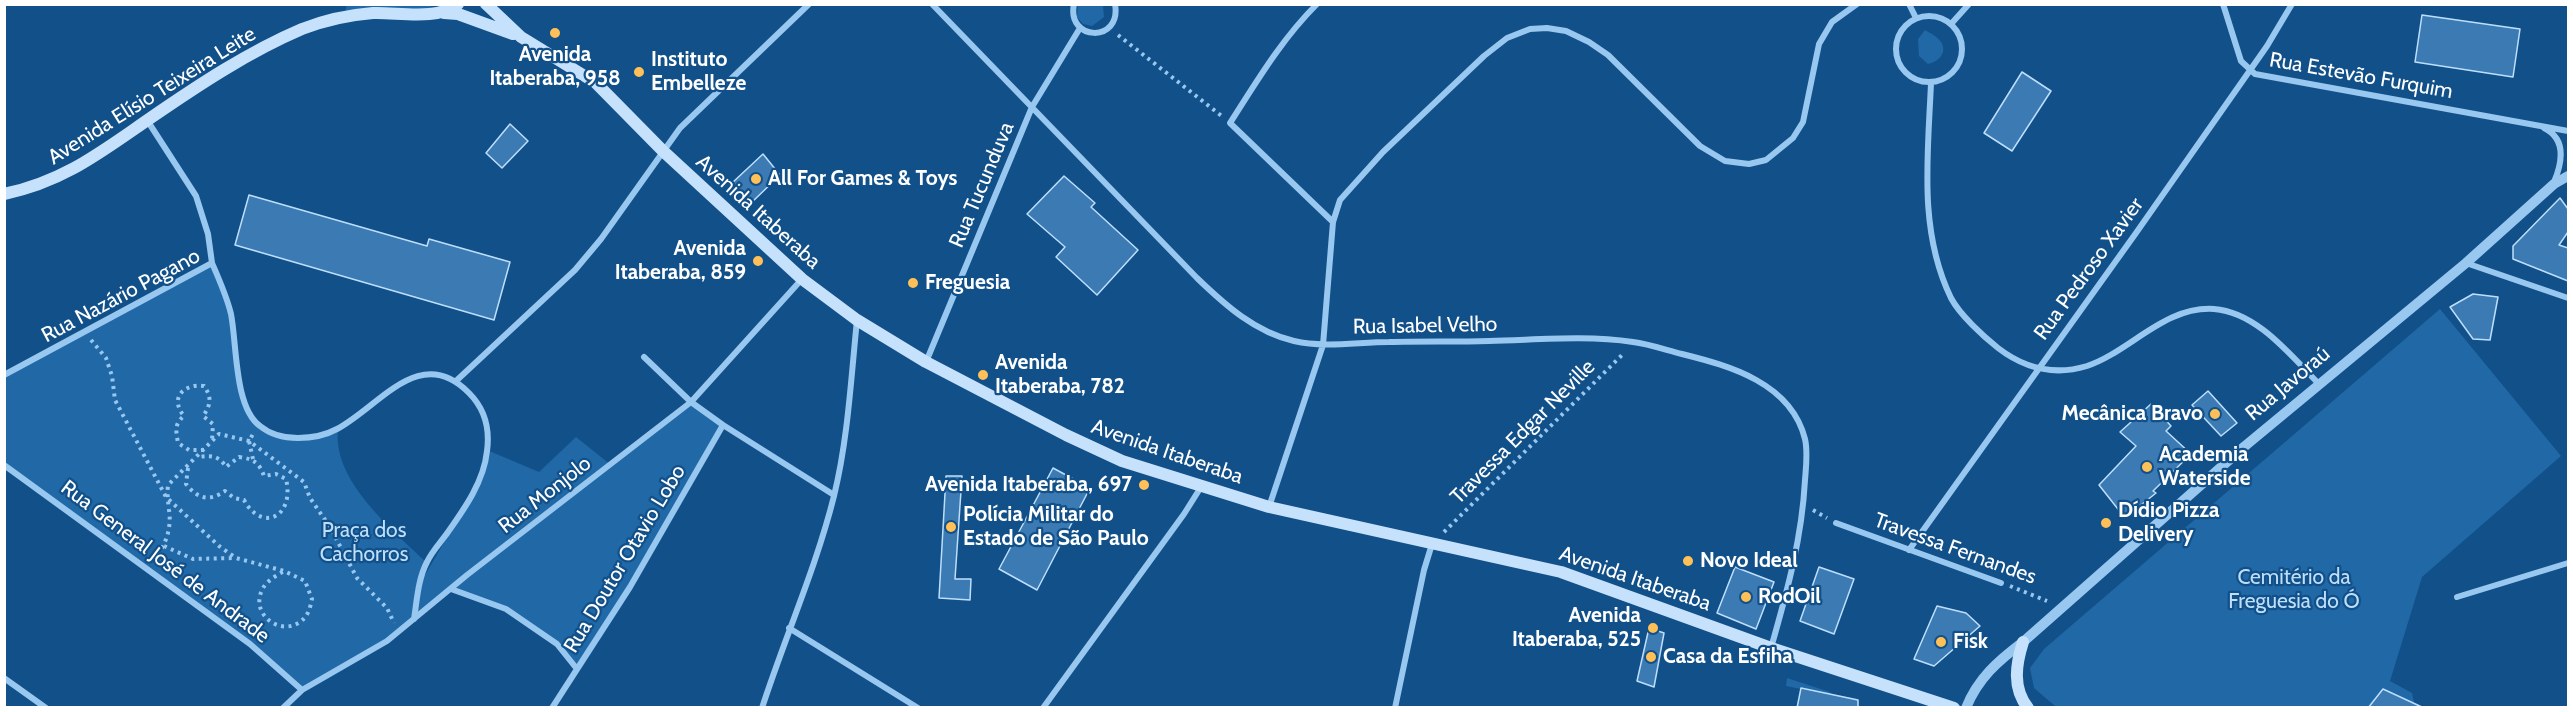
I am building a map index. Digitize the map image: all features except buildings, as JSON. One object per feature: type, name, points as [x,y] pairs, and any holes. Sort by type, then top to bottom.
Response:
[{"type":"main road","name":"Avenida Elísio Teixeira Leite","points":[[4,194],[50,182],[94,158],[220,72],[301,30],[344,16],[373,13],[440,13],[458,4]]},
{"type":"main road","name":"Avenida Itaberaba","points":[[486,4],[521,37],[596,83],[663,151],[802,279],[857,320],[926,362],[1066,435],[1122,461],[1269,507],[1561,572],[1771,648],[1954,708]]},
{"type":"main road","points":[[440,13],[458,14],[521,37]]},
{"type":"main road","points":[[2023,642],[2017,661],[2017,682],[2023,701],[2028,708]]},
{"type":"street","points":[[414,619],[418,586],[426,562],[474,491],[483,471],[487,450],[487,423],[480,406],[456,381],[575,270],[601,239],[680,128],[808,4]]},
{"type":"street","name":"Rua Isabel Velho","points":[[932,4],[1197,278],[1231,310],[1261,328],[1293,341],[1323,345],[1590,338],[1635,342],[1723,364],[1757,380],[1784,399],[1798,420],[1805,441],[1804,505],[1789,587],[1771,648]]},
{"type":"street","points":[[1074,4],[1073,15],[1080,28],[1093,33],[1107,30],[1112,25],[1115,18],[1115,4]]},
{"type":"street","points":[[1317,4],[1294,27],[1273,54],[1230,123],[1333,222]]},
{"type":"street","points":[[1269,507],[1323,345],[1333,222],[1340,200],[1383,152],[1484,56],[1507,38],[1530,29],[1547,28],[1566,31],[1589,42],[1633,78],[1700,146],[1725,161],[1749,165],[1766,159],[1793,138],[1803,122],[1809,101],[1813,66],[1820,44],[1832,22],[1857,4]]},
{"type":"street","points":[[1909,4],[1917,18]]},
{"type":"street","points":[[1951,24],[1969,4]]},
{"type":"street","name":"Rua Estevão Furquim","points":[[2223,4],[2241,61],[2249,70],[2268,78],[2568,131]]},
{"type":"street","name":"Rua Pedroso Xavier","points":[[1909,550],[2136,233],[2292,4]]},
{"type":"street","points":[[1934,16],[1951,24],[1960,37],[1962,52],[1957,67],[1946,78],[1931,83],[1913,79],[1899,66],[1895,47],[1902,29],[1917,18],[1934,16]]},
{"type":"street","name":"Rua Tucunduva","points":[[926,362],[1032,107],[1080,28]]},
{"type":"street","points":[[1931,83],[1927,182],[1928,220],[1936,257],[1952,300],[1984,337],[2011,358],[2037,369],[2065,370],[2088,366],[2175,315],[2196,309],[2217,309],[2240,316],[2258,327],[2319,384]]},
{"type":"street","points":[[147,120],[196,196],[208,234],[213,263]]},
{"type":"street","points":[[2538,125],[2550,131],[2561,147],[2559,171],[2554,184]]},
{"type":"street","name":"Rua Javoraú","points":[[1966,708],[1985,674],[2245,446],[2466,263],[2554,184],[2568,176]]},
{"type":"street","name":"Rua Nazário Pagano","points":[[4,375],[213,263],[231,312],[240,385],[247,408],[258,425],[277,436],[318,437],[338,429],[405,379],[423,374],[441,375],[456,381]]},
{"type":"street","points":[[2466,263],[2568,298]]},
{"type":"street","name":"Rua Monjolo","points":[[283,708],[302,690],[387,641],[692,402],[802,279]]},
{"type":"street","points":[[762,708],[815,558],[834,495],[848,406],[857,320]]},
{"type":"street","points":[[644,357],[692,402],[723,425],[834,495]]},
{"type":"street","name":"Rua Doutor Otavio Lobo","points":[[552,708],[630,587],[723,425]]},
{"type":"street","name":"Rua General José de Andrade","points":[[4,465],[250,644],[302,690]]},
{"type":"street","points":[[1043,708],[1184,514],[1201,487]]},
{"type":"street","name":"Travessa Fernandes","points":[[1836,523],[2001,583]]},
{"type":"street","points":[[1395,708],[1424,570],[1432,544]]},
{"type":"street","points":[[2457,597],[2568,563]]},
{"type":"street","points":[[451,589],[506,609],[556,644],[577,669]]},
{"type":"street","points":[[789,628],[918,708]]},
{"type":"street","points":[[4,678],[46,708]]},
{"type":"path","points":[[1112,25],[1120,38],[1230,123]]},
{"type":"path","points":[[84,333],[106,358],[116,400],[166,497],[170,512],[169,534],[149,570]]},
{"type":"path","name":"Travessa Edgar Neville","points":[[1432,544],[1635,342]]},
{"type":"path","points":[[205,450],[189,450],[178,443],[176,436],[175,429],[178,420],[184,416],[178,405],[180,393],[193,384],[204,386],[210,394],[210,404],[203,416],[213,424],[212,442]]},
{"type":"path","points":[[166,497],[168,485],[189,467],[219,434],[249,441],[304,482],[310,498],[330,528],[353,571],[387,608],[398,632]]},
{"type":"path","points":[[189,467],[186,484],[194,494],[204,499],[216,498],[225,491],[234,498],[244,500],[249,509],[262,516],[276,516],[285,510],[289,491],[286,479],[276,474],[264,476],[261,467],[253,459],[249,441]]},
{"type":"path","points":[[198,457],[212,455],[222,460],[226,467],[239,458],[253,459]]},
{"type":"path","points":[[166,497],[219,546],[236,558]]},
{"type":"path","points":[[1804,505],[1836,523]]},
{"type":"path","points":[[164,546],[193,559],[236,558],[284,571],[305,581],[312,598],[307,616],[294,627],[279,627],[267,620],[261,608],[261,590],[270,580],[284,571]]},
{"type":"path","name":"Travessa Fernandes","points":[[2001,583],[2062,607]]},
{"type":"green space","points":[[347,4],[431,5],[430,7],[440,13],[344,17]]},
{"type":"green space","points":[[1078,5],[1103,5],[1104,17],[1092,26],[1083,24],[1077,17]]},
{"type":"green space","points":[[1925,30],[1940,40],[1943,46],[1943,53],[1938,59],[1928,64],[1919,56],[1918,39]]},
{"type":"green space","name":"Praça dos Cachorros","points":[[212,263],[227,307],[244,396],[253,418],[267,432],[287,437],[308,437],[338,429],[339,448],[344,467],[354,485],[367,503],[426,562],[421,582],[474,491],[487,450],[539,472],[576,437],[611,465],[691,402],[723,425],[672,515],[577,669],[557,644],[506,609],[452,589],[398,632],[302,690],[250,644],[5,465],[5,375]]},
{"type":"green space","name":"Cemitério da Freguesia do Ó","points":[[2440,309],[2561,456],[2422,577],[2390,681],[2412,693],[2415,707],[2063,707],[2055,706],[2034,688],[2030,668],[2044,649]]},
{"type":"green space","points":[[1787,678],[1830,692],[1830,695],[1786,686]]},
{"type":"place","name":"Avenida Itaberaba, 958","points":[[555,33]]},
{"type":"place","name":"Instituto Embelleze","points":[[639,72]]},
{"type":"place","name":"All For Games & Toys","points":[[756,179]]},
{"type":"place","name":"Avenida Itaberaba, 859","points":[[758,261]]},
{"type":"place","name":"Freguesia","points":[[913,283]]},
{"type":"place","name":"Avenida Itaberaba, 782","points":[[983,375]]},
{"type":"place","name":"Mecânica Bravo","points":[[2215,414]]},
{"type":"place","name":"Academia Waterside","points":[[2147,467]]},
{"type":"place","name":"Avenida Itaberaba, 697","points":[[1144,485]]},
{"type":"place","name":"Dídio Pizza Delivery","points":[[2106,523]]},
{"type":"place","name":"Polícia Militar do Estado de São Paulo","points":[[951,527]]},
{"type":"place","name":"Novo Ideal","points":[[1688,561]]},
{"type":"place","name":"RodOil","points":[[1746,597]]},
{"type":"place","name":"Avenida Itaberaba, 525","points":[[1653,628]]},
{"type":"place","name":"Fisk","points":[[1941,642]]},
{"type":"place","name":"Casa da Esfiha","points":[[1651,657]]}]
